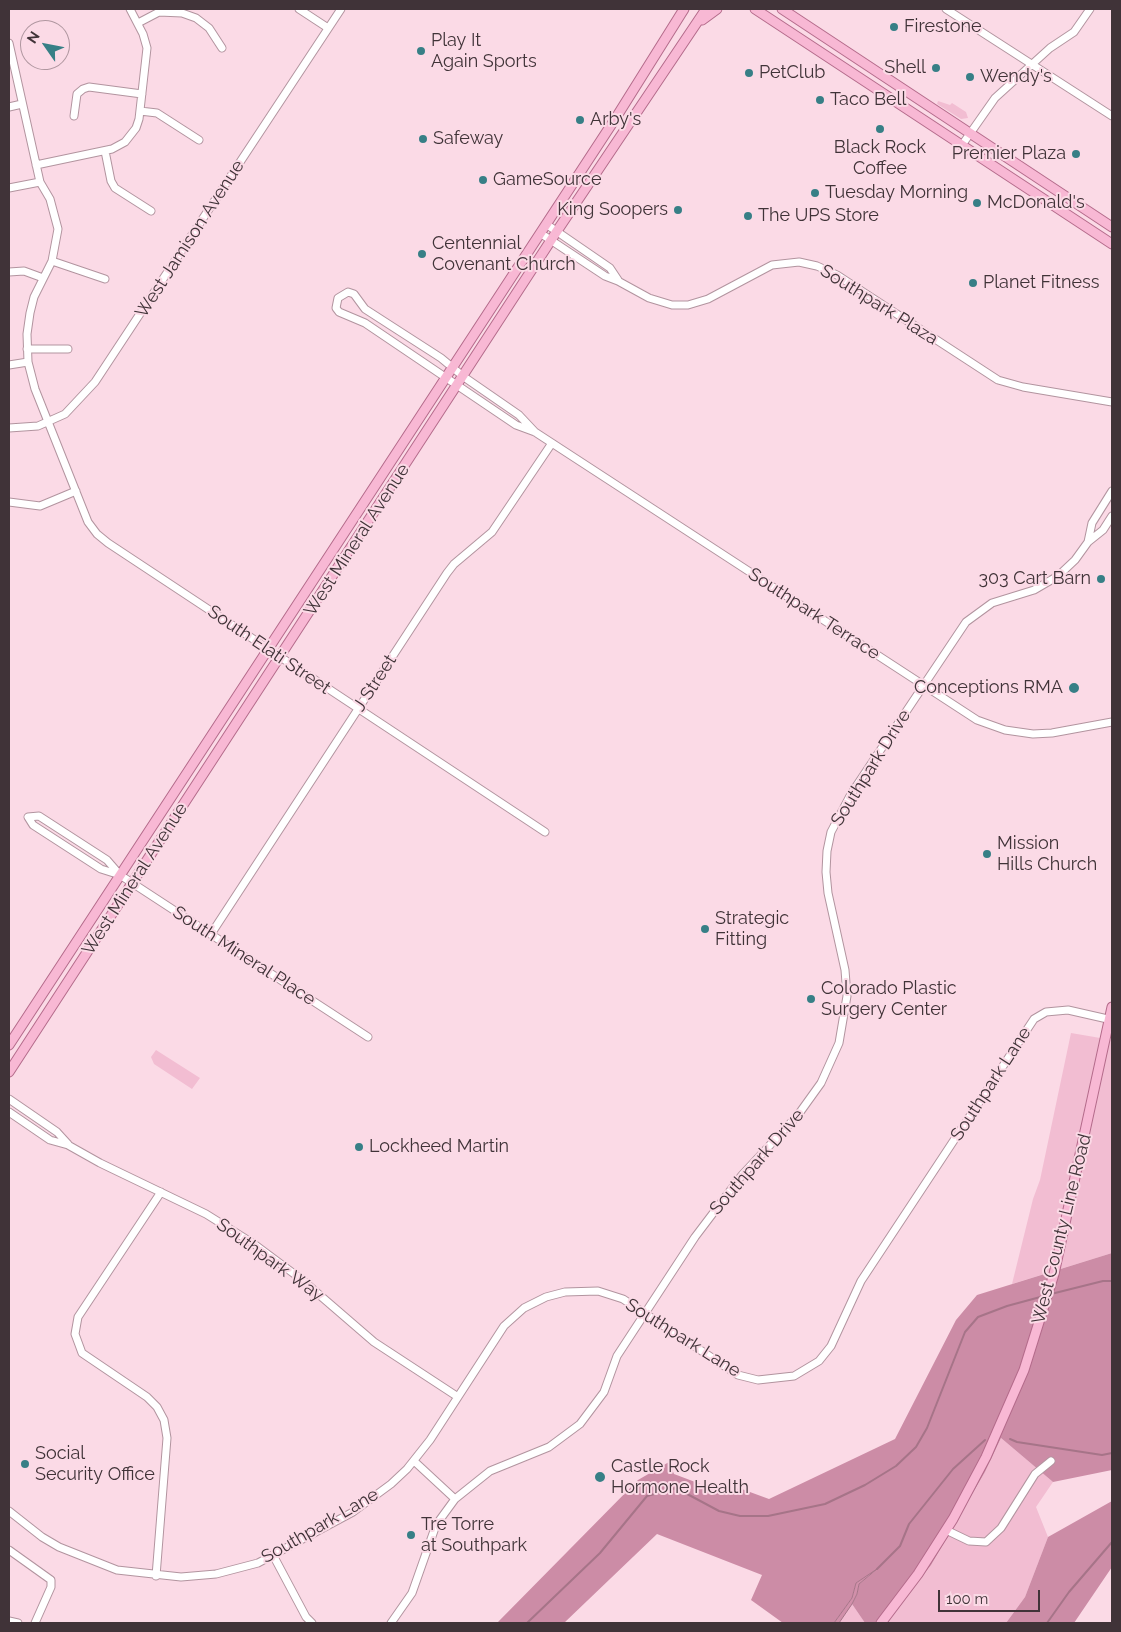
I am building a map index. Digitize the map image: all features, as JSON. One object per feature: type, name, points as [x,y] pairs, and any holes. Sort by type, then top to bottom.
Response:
[{"type":"main road","name":"West Mineral Avenue","points":[[9,1046],[649,67],[684,9]]},
{"type":"main road","name":"West Mineral Avenue","points":[[9,1072],[464,377],[557,231],[706,9]]},
{"type":"main road","points":[[696,25],[717,9]]},
{"type":"main road","points":[[751,9],[766,16]]},
{"type":"main road","points":[[755,9],[1112,244]]},
{"type":"main road","points":[[782,9],[1112,227]]},
{"type":"main road","name":"West County Line Road","points":[[881,1623],[946,1530],[974,1481],[1008,1410],[1046,1304],[1054,1274],[1111,1020],[1112,1007]]},
{"type":"street","points":[[36,165],[105,151],[117,147],[131,135],[139,119],[147,48],[138,23],[130,9]]},
{"type":"street","points":[[299,9],[328,28]]},
{"type":"street","name":"West Jamison Avenue","points":[[9,428],[26,428],[48,422],[65,414],[80,401],[116,353],[340,9]]},
{"type":"street","points":[[946,9],[1112,116]]},
{"type":"street","points":[[962,145],[995,98],[1050,48],[1074,32],[1090,9]]},
{"type":"street","points":[[138,23],[159,12],[182,13],[196,18],[209,28],[222,48]]},
{"type":"street","name":"South Elati Street","points":[[9,43],[40,182],[50,199],[58,229],[52,261],[34,297],[30,313],[27,349],[28,362],[35,389],[88,522],[102,538],[280,658],[545,832]]},
{"type":"street","points":[[74,116],[77,94],[89,87],[142,94]]},
{"type":"street","points":[[9,107],[22,104]]},
{"type":"street","points":[[140,111],[157,113],[199,140]]},
{"type":"street","points":[[105,151],[111,182],[115,188],[151,211]]},
{"type":"street","points":[[9,188],[40,182]]},
{"type":"street","name":"Southpark Plaza","points":[[546,224],[610,268],[618,280]]},
{"type":"street","name":"Southpark Plaza","points":[[540,233],[605,276],[618,280],[658,302],[672,305],[688,305],[708,299],[772,265],[799,262],[817,266],[837,275],[998,380],[1023,387],[1112,402]]},
{"type":"street","points":[[52,261],[105,279]]},
{"type":"street","points":[[9,272],[24,272],[43,278]]},
{"type":"street","name":"Southpark Terrace","points":[[535,432],[519,414],[365,308],[354,294],[348,292],[338,298],[336,308],[339,312],[365,323],[521,428],[535,432],[552,442],[977,720],[1007,731],[1033,734],[1052,733],[1112,722]]},
{"type":"street","points":[[27,349],[68,349]]},
{"type":"street","points":[[9,365],[28,362]]},
{"type":"street","name":"J Street","points":[[211,934],[447,573],[454,564],[481,544],[492,532],[552,442]]},
{"type":"street","points":[[9,502],[40,506],[76,490]]},
{"type":"street","name":"Southpark Drive","points":[[1088,542],[1092,523],[1112,492]]},
{"type":"street","name":"Southpark Drive","points":[[391,1623],[412,1593],[436,1525],[455,1499],[490,1471],[549,1447],[580,1424],[604,1392],[617,1356],[714,1210],[742,1175],[809,1101],[830,1066],[839,1043],[847,996],[845,970],[826,872],[831,832],[850,794],[954,636],[970,617],[997,600],[1034,590],[1053,580],[1069,567],[1088,542],[1104,530],[1112,516]]},
{"type":"street","name":"South Mineral Place","points":[[120,875],[108,860],[39,816],[28,817],[33,825],[92,863],[120,875],[368,1038]]},
{"type":"street","name":"Southpark Lane","points":[[10,1513],[42,1538],[80,1557],[117,1570],[181,1578],[216,1574],[258,1563],[366,1503],[391,1484],[414,1460],[504,1326],[524,1308],[538,1300],[565,1292],[588,1290],[623,1299],[738,1375],[758,1380],[772,1380],[805,1371],[819,1361],[831,1346],[861,1281],[1028,1026],[1040,1015],[1053,1010],[1078,1011],[1111,1020]]},
{"type":"street","name":"Southpark Way","points":[[9,1099],[57,1132],[68,1144],[100,1163],[206,1214],[254,1244],[301,1279],[374,1342],[458,1397]]},
{"type":"street","name":"Southpark Way","points":[[9,1112],[50,1140],[68,1144]]},
{"type":"street","points":[[156,1576],[167,1438],[164,1420],[157,1407],[147,1397],[82,1353],[75,1334],[78,1317],[161,1192]]},
{"type":"street","points":[[414,1460],[455,1499]]},
{"type":"street","points":[[946,1530],[969,1541],[986,1542],[1001,1528],[1035,1474],[1051,1461]]},
{"type":"street","points":[[9,1550],[51,1580],[51,1587],[35,1623]]},
{"type":"street","points":[[273,1555],[306,1617],[312,1623]]},
{"type":"street","points":[[9,1620],[18,1623]]},
{"type":"shaded area","points":[[938,101],[950,105],[952,103],[966,112],[968,118],[961,119],[937,104]]},
{"type":"shaded area","points":[[1071,1033],[1112,1040],[1112,1253],[1012,1284],[1033,1199],[1040,1180]]},
{"type":"shaded area","points":[[156,1050],[200,1078],[192,1089],[154,1064],[151,1057]]},
{"type":"shaded area","points":[[1112,1253],[1112,1470],[1053,1482],[1001,1438],[985,1472],[931,1565],[885,1623],[865,1623],[852,1604],[859,1584],[876,1570],[856,1583],[852,1598],[834,1623],[783,1623],[751,1600],[762,1575],[657,1534],[564,1623],[497,1623],[638,1480],[669,1462],[674,1474],[727,1494],[739,1488],[769,1499],[895,1439],[956,1320],[977,1295]]},
{"type":"shaded area","points":[[1001,1438],[1053,1482],[1036,1507],[1048,1537],[1025,1597],[1006,1623],[886,1623],[955,1524],[985,1472]]},
{"type":"shaded area","points":[[1112,1501],[1112,1567],[1074,1623],[1006,1623],[1025,1597],[1048,1537]]},
{"type":"shaded area","points":[[877,1569],[859,1584],[852,1604],[839,1623],[834,1623],[852,1598],[856,1583]]},
{"type":"shaded area","points":[[852,1604],[865,1623],[839,1623],[845,1611]]},
{"type":"waterway","points":[[1051,1294],[1103,1281],[1112,1281]]},
{"type":"waterway","points":[[527,1623],[600,1553],[647,1496],[676,1488],[719,1511],[740,1516],[768,1516],[825,1504],[865,1485],[896,1466],[916,1447],[927,1428],[965,1332],[978,1317],[1007,1306],[1044,1296]]},
{"type":"waterway","points":[[1010,1439],[1017,1442],[1102,1455],[1112,1453]]},
{"type":"waterway","points":[[877,1569],[900,1546],[909,1524],[953,1469],[985,1440]]},
{"type":"waterway","points":[[1047,1623],[1069,1592],[1112,1542]]},
{"type":"place","name":"Firestone","points":[[894,27]]},
{"type":"place","name":"Play It Again Sports","points":[[421,51]]},
{"type":"place","name":"Shell","points":[[936,68]]},
{"type":"place","name":"PetClub","points":[[749,73]]},
{"type":"place","name":"Wendy's","points":[[970,77]]},
{"type":"place","name":"Taco Bell","points":[[820,100]]},
{"type":"place","name":"Arby's","points":[[580,120]]},
{"type":"place","name":"Black Rock Coffee","points":[[880,129]]},
{"type":"place","name":"Safeway","points":[[423,139]]},
{"type":"place","name":"Premier Plaza","points":[[1076,154]]},
{"type":"place","name":"GameSource","points":[[483,180]]},
{"type":"place","name":"Tuesday Morning","points":[[815,193]]},
{"type":"place","name":"McDonald's","points":[[977,203]]},
{"type":"place","name":"King Soopers","points":[[678,210]]},
{"type":"place","name":"The UPS Store","points":[[748,216]]},
{"type":"place","name":"Centennial Covenant Church","points":[[422,254]]},
{"type":"place","name":"Planet Fitness","points":[[973,283]]},
{"type":"place","name":"303 Cart Barn","points":[[1101,579]]},
{"type":"place","name":"Conceptions RMA","points":[[1074,688]]},
{"type":"place","name":"Mission Hills Church","points":[[987,854]]},
{"type":"place","name":"Strategic Fitting","points":[[705,929]]},
{"type":"place","name":"Colorado Plastic Surgery Center","points":[[811,999]]},
{"type":"place","name":"Lockheed Martin","points":[[359,1147]]},
{"type":"place","name":"Social Security Office","points":[[25,1464]]},
{"type":"place","name":"Castle Rock Hormone Health","points":[[600,1477]]},
{"type":"place","name":"Tre Torre at Southpark","points":[[411,1535]]}]
